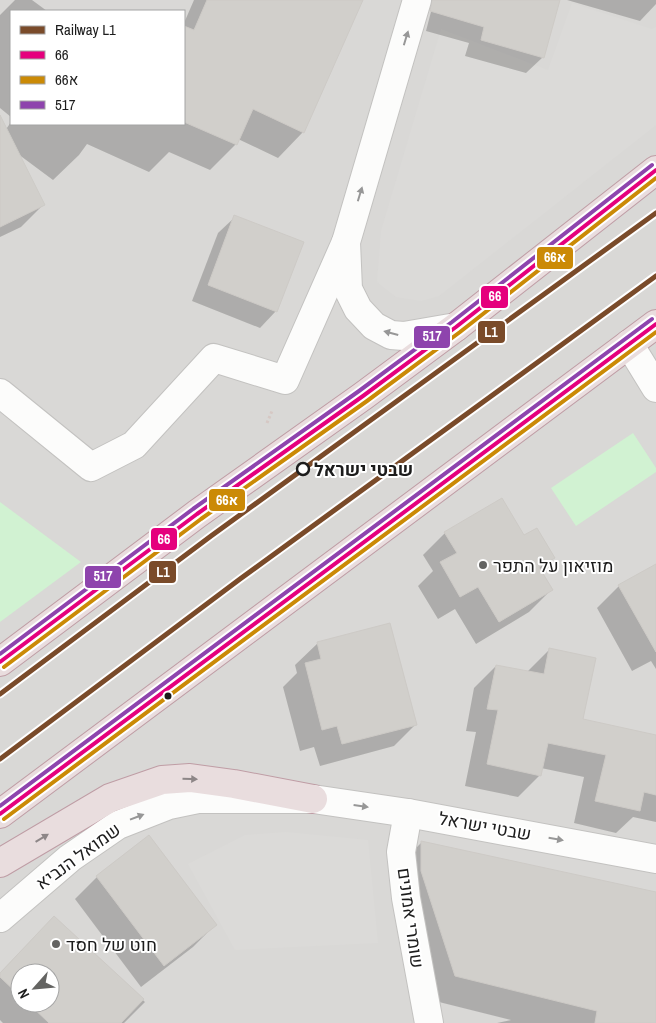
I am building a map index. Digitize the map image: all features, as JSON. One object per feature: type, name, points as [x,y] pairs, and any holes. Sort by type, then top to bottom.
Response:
[{"type":"highway","points":[[0,662],[197,514],[363,396],[456,327],[656,170]]},
{"type":"highway","points":[[0,814],[656,324]]},
{"type":"highway","points":[[0,863],[110,798],[162,780],[190,778],[313,799]]},
{"type":"street","points":[[0,393],[91,467],[134,445],[214,358],[285,380],[346,242],[417,0]]},
{"type":"street","points":[[346,242],[348,289],[358,309],[374,326],[390,335],[404,336],[456,327]]},
{"type":"street","points":[[629,344],[656,388]]},
{"type":"street","name":"שמואל הנביא","points":[[0,918],[70,858],[118,825],[168,805],[198,799],[313,799]]},
{"type":"street","name":"שבטי ישראל","points":[[313,799],[408,813],[656,859]]},
{"type":"street","name":"שומרי אמונים","points":[[408,813],[401,852],[406,898],[429,1023]]},
{"type":"shaded area","points":[[0,0],[656,0],[656,1023],[0,1023]]},
{"type":"shaded area","points":[[572,3],[652,29],[656,27],[656,125],[439,296],[421,301],[396,297],[377,282],[381,231],[441,29],[548,70]]},
{"type":"shaded area","points":[[286,832],[368,840],[378,943],[235,950],[188,864],[245,835]]},
{"type":"green space","points":[[633,433],[656,468],[656,472],[576,526],[551,488]]},
{"type":"green space","points":[[0,502],[81,562],[0,622]]},
{"type":"building","points":[[207,0],[363,0],[304,133],[253,109],[237,145],[185,122],[185,26],[194,30]]},
{"type":"building","points":[[432,0],[560,0],[544,58],[481,40],[484,27],[430,11]]},
{"type":"building","points":[[0,115],[45,205],[0,227]]},
{"type":"building","points":[[234,215],[304,242],[277,312],[208,285]]},
{"type":"building","points":[[502,498],[524,535],[537,528],[555,558],[539,567],[553,590],[499,622],[478,587],[460,597],[440,562],[457,553],[444,532]]},
{"type":"building","points":[[656,564],[656,652],[618,585]]},
{"type":"building","points":[[390,623],[417,725],[342,744],[337,726],[322,730],[305,663],[321,659],[317,642]]},
{"type":"building","points":[[549,648],[596,658],[583,719],[656,735],[656,795],[644,792],[640,811],[595,801],[606,755],[548,743],[541,776],[487,764],[498,710],[487,709],[496,665],[544,674]]},
{"type":"building","points":[[149,835],[217,925],[164,966],[96,876]]},
{"type":"building","points":[[421,841],[656,892],[656,1023],[595,1023],[597,1011],[455,976],[421,871]]},
{"type":"building","name":"חוט של חסד","points":[[54,916],[144,999],[121,1023],[49,1023],[38,1013],[60,1013],[60,963],[10,963],[10,986],[0,977],[0,973]]},
{"type":"rail line","name":"L1","points":[[0,694],[211,536],[656,213]]},
{"type":"rail line","name":"L1","points":[[0,759],[240,579],[656,276]]},
{"type":"transit line","name":"517","points":[[0,654],[193,509],[359,391],[452,322],[652,165]]},
{"type":"transit line","name":"66","points":[[0,662],[197,514],[363,396],[456,327],[656,170]]},
{"type":"transit line","name":"66א","points":[[4,667],[201,519],[367,401],[460,332],[656,178]]},
{"type":"transit line","name":"517","points":[[0,806],[652,319]]},
{"type":"transit line","name":"66","points":[[0,814],[656,324]]},
{"type":"transit line","name":"66א","points":[[4,819],[656,332]]},
{"type":"place","name":"שבטי ישראל","points":[[303,469]]},
{"type":"place","name":"מוזיאון על התפר","points":[[483,565]]},
{"type":"place","name":"חוט של חסד","points":[[56,944]]}]
